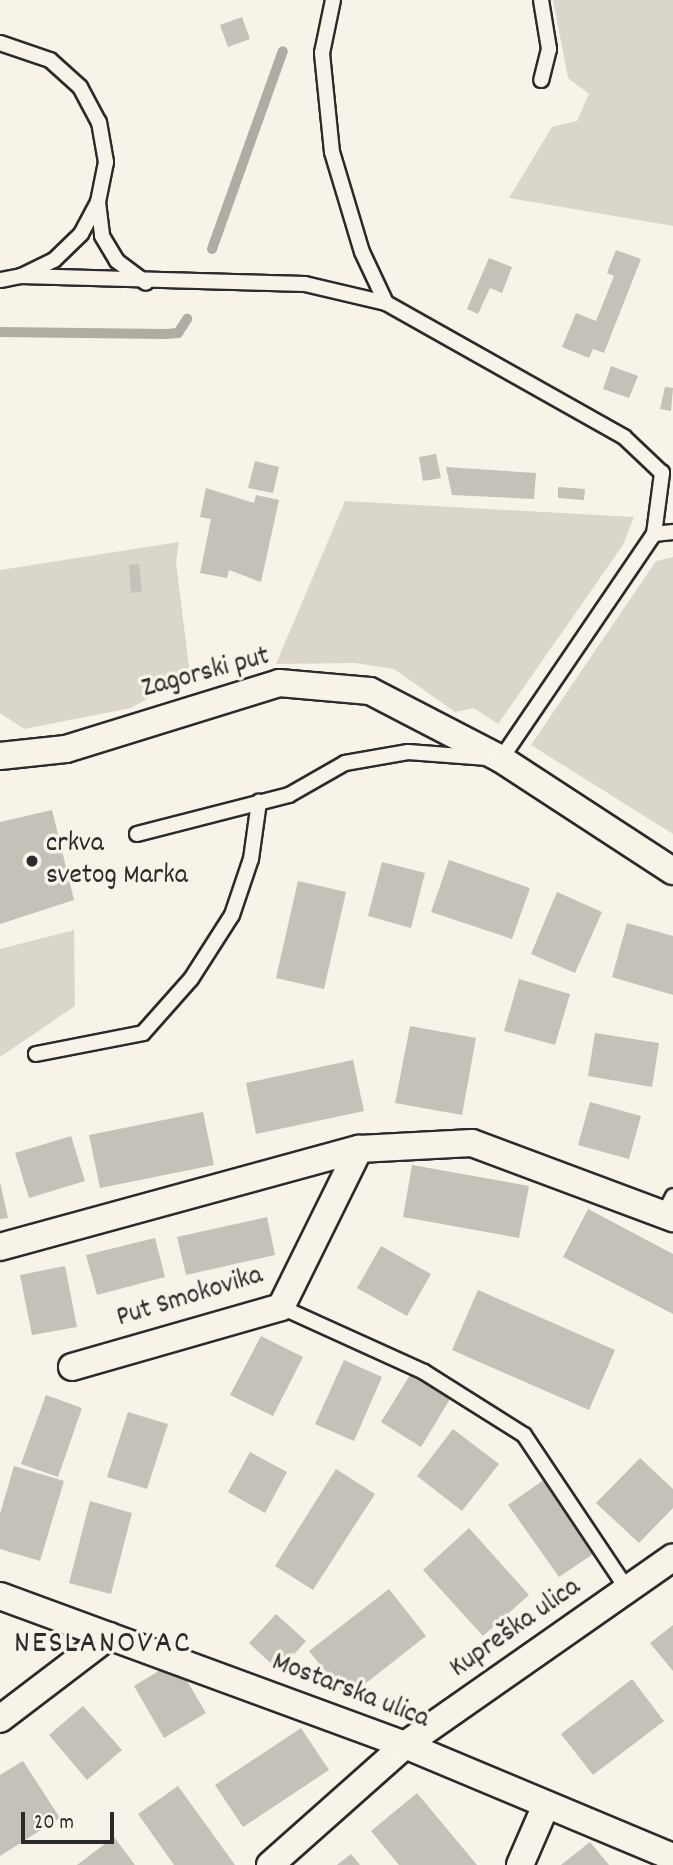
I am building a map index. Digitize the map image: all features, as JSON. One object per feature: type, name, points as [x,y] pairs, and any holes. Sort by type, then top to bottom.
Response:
[{"type":"street","name":"Zagorski put","points":[[0,756],[66,749],[279,683],[370,691],[500,759],[673,871]]},
{"type":"street","points":[[0,1247],[359,1149],[472,1143],[670,1210]]},
{"type":"street","name":"Put Smokovika","points":[[72,1367],[281,1307],[359,1149]]},
{"type":"street","name":"Kupreška ulica","points":[[270,1865],[405,1745],[673,1557]]},
{"type":"street","name":"Mostarska ulica","points":[[0,1596],[405,1745],[673,1857]]},
{"type":"street","points":[[0,1719],[109,1636]]},
{"type":"street","points":[[520,1865],[546,1805]]},
{"type":"lane","points":[[332,0],[322,53],[332,152],[362,252],[386,303]]},
{"type":"lane","points":[[541,0],[549,49],[541,80]]},
{"type":"lane","points":[[0,43],[50,60],[80,87],[99,122],[103,149],[98,202],[102,236],[117,261],[146,283]]},
{"type":"lane","points":[[21,276],[54,260],[81,234],[98,202]]},
{"type":"lane","points":[[0,279],[21,276],[146,283],[305,284],[386,303],[624,437],[662,473],[654,534],[500,759],[408,752],[345,763],[289,795],[137,834]]},
{"type":"lane","points":[[654,534],[673,533]]},
{"type":"lane","points":[[36,1054],[143,1033],[191,979],[232,915],[251,859],[259,802]]},
{"type":"lane","points":[[281,1307],[424,1372],[524,1436],[627,1589]]},
{"type":"shaded area","points":[[553,0],[673,0],[673,226],[509,198],[552,127],[577,121],[589,94],[568,78]]},
{"type":"shaded area","points":[[345,501],[634,517],[623,545],[498,724],[474,708],[455,712],[394,669],[355,663],[276,664]]},
{"type":"shaded area","points":[[179,542],[176,562],[190,675],[131,708],[24,729],[0,713],[0,570]]},
{"type":"shaded area","points":[[673,557],[673,834],[531,745],[656,561]]},
{"type":"shaded area","points":[[74,930],[75,1006],[0,1057],[0,949]]},
{"type":"building","points":[[242,17],[250,39],[228,47],[220,25]]},
{"type":"building","points":[[616,250],[641,259],[604,353],[593,349],[589,358],[562,347],[576,313],[596,321],[614,276],[607,273]]},
{"type":"building","points":[[489,258],[512,267],[502,293],[490,288],[478,314],[467,309]]},
{"type":"building","points":[[611,366],[638,376],[629,398],[603,389]]},
{"type":"building","points":[[665,387],[673,388],[671,411],[660,409]]},
{"type":"building","points":[[436,454],[441,478],[423,481],[419,457]]},
{"type":"building","points":[[255,461],[279,467],[273,493],[248,488]]},
{"type":"building","points":[[446,467],[536,473],[534,499],[452,495]]},
{"type":"building","points":[[558,487],[585,489],[584,500],[558,498]]},
{"type":"building","points":[[206,488],[254,503],[256,495],[279,500],[261,582],[229,570],[227,578],[200,573],[211,519],[200,517]]},
{"type":"building","points":[[139,564],[142,592],[131,593],[129,565]]},
{"type":"building","name":"crkva svetog Marka","points":[[52,810],[74,900],[0,924],[0,822]]},
{"type":"building","points":[[449,860],[530,888],[512,939],[431,912]]},
{"type":"building","points":[[382,862],[425,873],[411,928],[368,916]]},
{"type":"building","points":[[298,881],[346,892],[324,989],[276,978]]},
{"type":"building","points":[[557,892],[602,912],[575,973],[531,954]]},
{"type":"building","points":[[627,923],[673,936],[673,995],[612,977]]},
{"type":"building","points":[[519,979],[570,994],[555,1045],[504,1031]]},
{"type":"building","points":[[410,1026],[476,1038],[462,1115],[395,1103]]},
{"type":"building","points":[[595,1033],[659,1043],[652,1087],[588,1076]]},
{"type":"building","points":[[353,1060],[364,1111],[256,1134],[246,1083]]},
{"type":"building","points":[[590,1102],[641,1116],[629,1159],[578,1145]]},
{"type":"building","points":[[203,1112],[214,1165],[100,1188],[89,1135]]},
{"type":"building","points":[[71,1136],[85,1181],[29,1198],[15,1153]]},
{"type":"building","points":[[412,1165],[529,1186],[519,1238],[403,1217]]},
{"type":"building","points":[[0,1182],[8,1218],[0,1219]]},
{"type":"building","points":[[588,1209],[673,1254],[673,1314],[563,1257]]},
{"type":"building","points":[[267,1217],[275,1255],[186,1275],[177,1237]]},
{"type":"building","points":[[155,1238],[165,1277],[97,1295],[86,1255]]},
{"type":"building","points":[[381,1246],[431,1274],[407,1316],[357,1288]]},
{"type":"building","points":[[65,1266],[77,1327],[32,1335],[20,1275]]},
{"type":"building","points":[[478,1290],[615,1350],[589,1410],[452,1350]]},
{"type":"building","points":[[261,1336],[303,1357],[273,1416],[230,1395]]},
{"type":"building","points":[[344,1360],[382,1377],[354,1441],[315,1424]]},
{"type":"building","points":[[410,1375],[450,1399],[421,1447],[381,1422]]},
{"type":"building","points":[[46,1395],[82,1408],[58,1477],[21,1464]]},
{"type":"building","points":[[128,1412],[168,1424],[147,1489],[107,1477]]},
{"type":"building","points":[[453,1429],[499,1464],[462,1511],[417,1476]]},
{"type":"building","points":[[250,1452],[287,1472],[265,1513],[228,1492]]},
{"type":"building","points":[[640,1458],[673,1489],[673,1508],[639,1543],[596,1503]]},
{"type":"building","points":[[14,1466],[64,1481],[40,1561],[0,1549],[0,1514]]},
{"type":"building","points":[[336,1469],[375,1494],[313,1590],[275,1566]]},
{"type":"building","points":[[545,1479],[596,1552],[559,1577],[508,1505]]},
{"type":"building","points":[[90,1501],[132,1513],[111,1594],[69,1583]]},
{"type":"building","points":[[469,1528],[529,1595],[483,1636],[423,1570]]},
{"type":"building","points":[[389,1589],[426,1636],[347,1698],[309,1651]]},
{"type":"building","points":[[276,1614],[306,1641],[279,1671],[249,1643]]},
{"type":"building","points":[[673,1625],[673,1671],[650,1643]]},
{"type":"building","points":[[175,1661],[206,1713],[164,1738],[134,1686]]},
{"type":"building","points":[[632,1679],[664,1721],[593,1775],[561,1734]]},
{"type":"building","points":[[83,1706],[122,1750],[87,1780],[49,1735]]},
{"type":"building","points":[[301,1728],[329,1770],[243,1827],[215,1785]]},
{"type":"building","points":[[23,1761],[60,1818],[0,1856],[0,1775]]},
{"type":"building","points":[[178,1786],[235,1865],[174,1865],[138,1814]]},
{"type":"building","points":[[417,1793],[477,1865],[399,1865],[371,1831]]},
{"type":"building","points":[[114,1837],[135,1865],[77,1865]]},
{"type":"building","points":[[590,1842],[609,1865],[561,1865]]},
{"type":"building","points":[[351,1854],[360,1865],[337,1865]]},
{"type":"waterway","points":[[212,249],[283,51]]},
{"type":"waterway","points":[[0,332],[166,334],[178,333],[187,319]]},
{"type":"place","name":"crkva svetog Marka","points":[[32,861]]},
{"type":"district","name":"NESLANOVAC","points":[[103,1645]]}]
